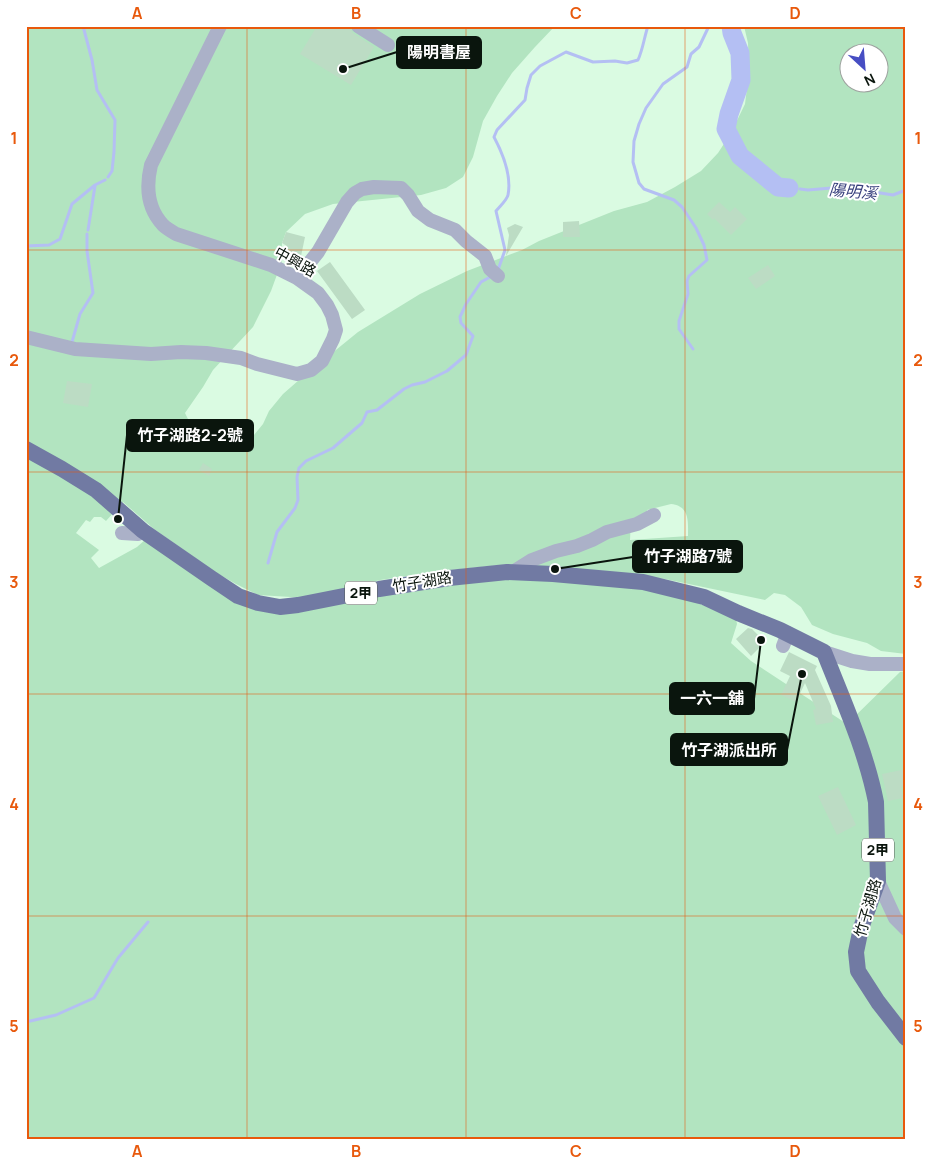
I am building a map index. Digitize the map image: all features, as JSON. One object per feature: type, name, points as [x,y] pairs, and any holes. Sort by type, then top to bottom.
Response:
[{"type":"main road","name":"竹子湖路","points":[[26,448],[96,490],[143,531],[238,596],[258,603],[280,607],[298,605],[379,589],[449,578],[507,572],[553,574],[642,582],[704,597],[786,640],[824,652],[859,741],[876,802],[878,880],[856,952],[858,971],[878,1002],[906,1038]]},
{"type":"street","name":"中興路","points":[[26,337],[75,349],[151,354],[206,352],[241,358],[297,374],[311,370],[322,361],[336,330],[332,315],[318,293],[297,278],[271,265],[176,234],[163,225],[152,211],[149,200],[148,178],[151,165],[220,26]]},
{"type":"street","points":[[358,26],[388,45]]},
{"type":"street","points":[[297,278],[318,252],[347,202],[355,193],[362,189],[374,187],[401,188],[418,211],[430,220],[455,230],[485,256],[490,269],[496,275]]},
{"type":"street","points":[[513,572],[532,560],[577,546],[607,532],[637,524],[654,515]]},
{"type":"street","points":[[122,533],[138,534],[143,531]]},
{"type":"street","name":"竹子湖路","points":[[824,652],[852,661],[870,664],[906,664]]},
{"type":"street","points":[[878,880],[895,918],[906,929]]},
{"type":"green space","points":[[26,26],[555,26],[512,73],[497,96],[483,121],[473,157],[463,177],[446,188],[421,195],[333,204],[305,214],[286,232],[282,243],[282,261],[271,291],[253,327],[213,370],[185,413],[202,441],[227,444],[245,440],[254,435],[263,424],[269,411],[283,394],[299,380],[358,332],[420,294],[467,271],[522,250],[539,241],[614,211],[647,202],[701,171],[718,153],[731,133],[745,104],[749,72],[748,43],[744,26],[906,26],[906,654],[881,651],[867,643],[833,634],[812,625],[801,607],[785,595],[774,593],[765,600],[665,579],[513,564],[449,570],[380,580],[307,598],[258,595],[215,572],[154,529],[123,502],[106,521],[101,517],[94,517],[90,522],[86,520],[76,533],[99,550],[91,558],[99,568],[137,547],[146,539],[246,605],[379,594],[506,578],[621,585],[685,598],[736,618],[737,624],[731,643],[751,661],[847,724],[900,672],[906,671],[906,1139],[26,1139]],"holes":[[[671,504],[677,505],[685,511],[687,516],[688,536],[630,540],[631,519],[646,516],[647,510]]]},
{"type":"building","points":[[317,26],[349,26],[353,33],[374,47],[351,85],[300,54]]},
{"type":"building","points":[[719,202],[730,212],[735,207],[747,219],[731,235],[714,218],[713,220],[707,214]]},
{"type":"building","points":[[579,221],[580,237],[563,237],[563,222]]},
{"type":"building","points":[[515,224],[523,227],[506,256],[509,235],[507,228]]},
{"type":"building","points":[[286,232],[305,237],[300,261],[285,256],[287,246],[282,243]]},
{"type":"building","points":[[330,262],[365,310],[352,319],[317,271]]},
{"type":"building","points":[[768,265],[775,276],[756,289],[748,278]]},
{"type":"building","points":[[67,381],[92,384],[88,407],[63,403]]},
{"type":"building","points":[[203,463],[212,469],[209,476],[199,470]]},
{"type":"building","points":[[748,628],[752,629],[765,642],[751,656],[736,639]]},
{"type":"building","points":[[789,652],[817,666],[815,670],[831,706],[833,722],[816,725],[813,710],[816,709],[805,683],[796,702],[781,695],[790,676],[780,671]]},
{"type":"building","points":[[906,769],[906,786],[901,787],[903,798],[888,801],[882,774]]},
{"type":"building","points":[[838,787],[856,825],[837,835],[818,796]]},
{"type":"waterway","points":[[83,26],[92,60],[97,90],[115,120],[112,171],[108,177]]},
{"type":"waterway","points":[[498,270],[505,250],[496,211],[507,197],[509,180],[501,150],[494,137],[497,130],[525,100],[531,75],[540,66],[566,52],[593,62],[615,61],[627,63],[638,60],[648,26]]},
{"type":"waterway","points":[[693,349],[679,329],[679,321],[688,294],[687,281],[689,276],[707,260],[704,245],[696,228],[682,207],[674,200],[644,189],[639,183],[633,162],[634,141],[646,108],[663,84],[687,67],[691,54],[699,47],[709,26]]},
{"type":"waterway","name":"陽明溪","points":[[731,26],[740,53],[741,80],[729,114],[726,129],[740,156],[778,187],[789,188]]},
{"type":"waterway","points":[[26,246],[49,245],[60,239],[72,204],[95,185],[105,180]]},
{"type":"waterway","points":[[88,230],[95,186]]},
{"type":"waterway","name":"陽明溪","points":[[800,189],[843,187],[893,195],[906,190]]},
{"type":"waterway","points":[[72,342],[80,314],[93,293],[87,251],[87,234]]},
{"type":"waterway","points":[[268,563],[277,532],[295,508],[298,500],[297,477],[299,468],[306,461],[333,448],[362,423],[367,412],[377,410],[404,389],[425,382],[447,371],[466,355],[473,336],[461,323],[460,317],[466,304],[481,282],[492,276]]},
{"type":"waterway","points":[[26,1022],[56,1015],[94,998],[118,958],[148,922]]},
{"type":"place","name":"陽明書屋","points":[[343,69]]},
{"type":"place","name":"竹子湖路2-2號","points":[[118,519]]},
{"type":"place","name":"竹子湖路7號","points":[[555,569]]},
{"type":"place","name":"一六一舖","points":[[761,640]]},
{"type":"place","name":"竹子湖派出所","points":[[802,674]]}]
